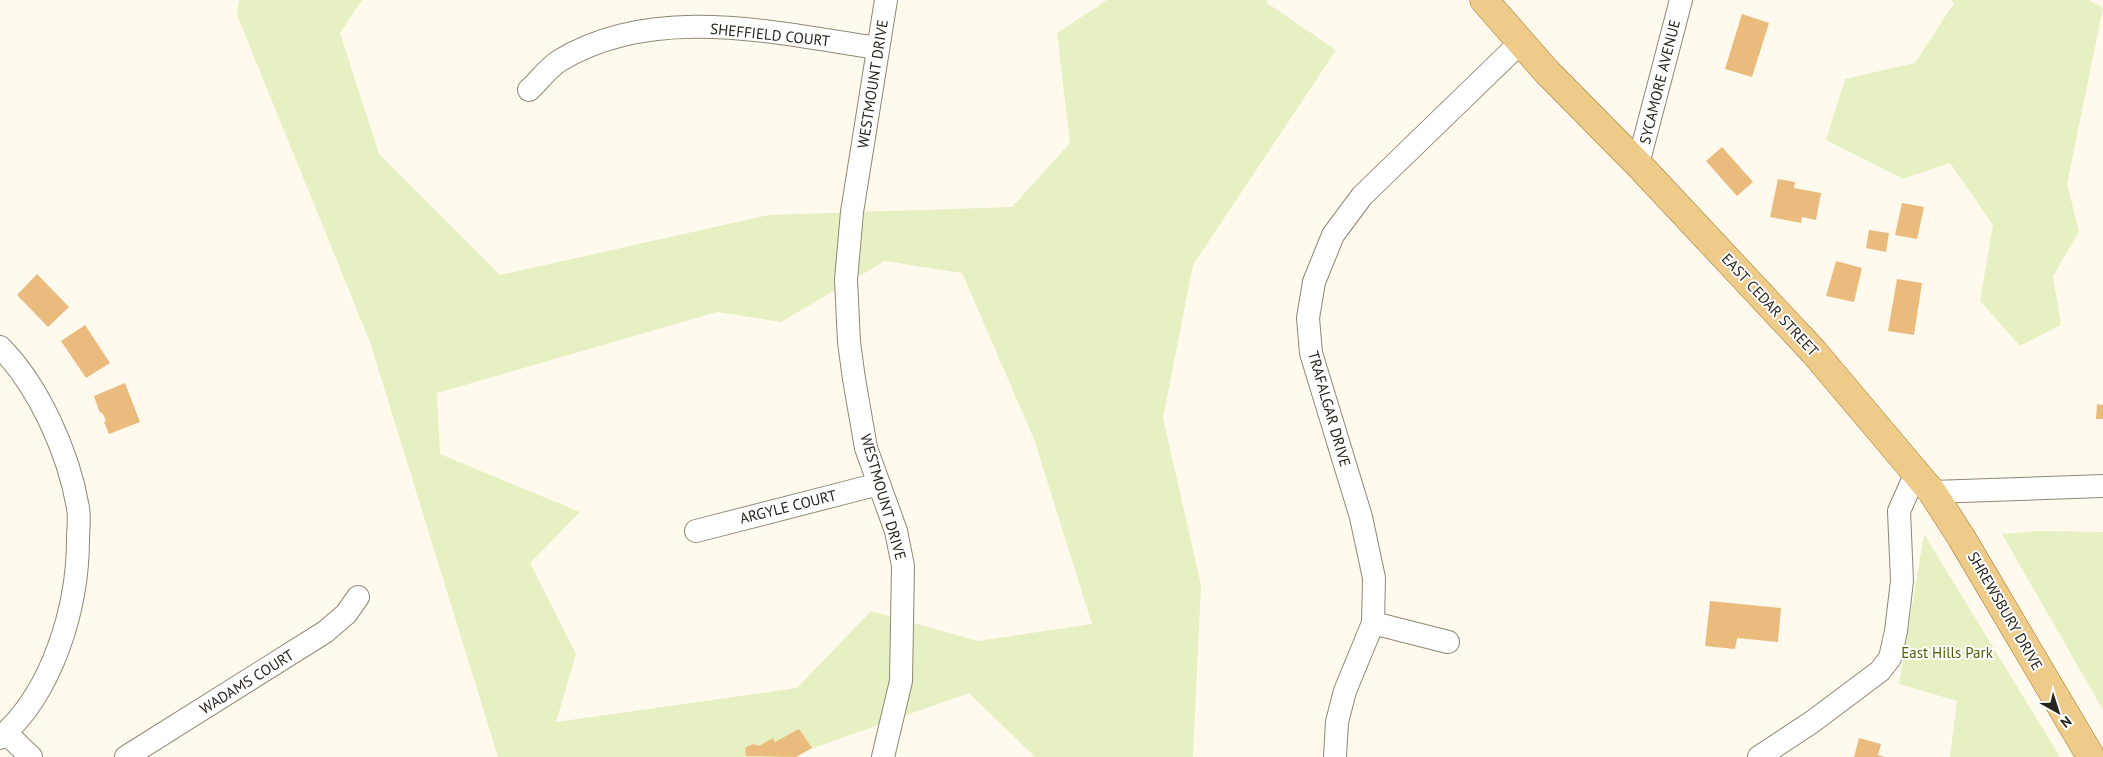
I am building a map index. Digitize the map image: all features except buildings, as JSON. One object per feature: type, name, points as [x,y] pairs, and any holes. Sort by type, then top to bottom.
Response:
[{"type":"main road","name":"EAST CEDAR STREET","points":[[1484,0],[1521,42],[1813,351],[1924,483]]},
{"type":"main road","name":"SHREWSBURY DRIVE","points":[[1924,483],[1961,537],[2090,757]]},
{"type":"street","name":"WESTMOUNT DRIVE","points":[[883,757],[901,680],[903,566],[896,531],[866,448],[849,342],[846,280],[852,212],[886,0]]},
{"type":"street","name":"SYCAMORE AVENUE","points":[[1638,164],[1681,0]]},
{"type":"street","name":"SHEFFIELD COURT","points":[[529,90],[558,62],[597,42],[633,33],[671,28],[718,28],[757,31],[878,48]]},
{"type":"street","name":"TRAFALGAR DRIVE","points":[[1335,757],[1337,722],[1345,691],[1374,623],[1374,578],[1363,524],[1312,353],[1308,318],[1314,282],[1333,235],[1362,196],[1521,42]]},
{"type":"street","points":[[0,347],[12,358],[38,399],[57,435],[69,470],[79,510],[78,558],[72,598],[60,640],[46,679],[26,710],[3,736],[31,757]]},
{"type":"street","points":[[1754,752],[1812,722],[1880,671],[1890,658],[1896,631],[1902,581],[1899,511],[1924,483],[2103,486]]},
{"type":"street","name":"ARGYLE COURT","points":[[696,531],[879,484]]},
{"type":"street","name":"WADAMS COURT","points":[[126,757],[325,632],[346,614],[358,596]]},
{"type":"street","points":[[1374,623],[1448,642]]},
{"type":"green space","points":[[239,0],[362,0],[340,33],[379,154],[500,275],[769,215],[1012,207],[1070,143],[1057,33],[1107,0],[1267,0],[1267,3],[1336,50],[1193,265],[1163,418],[1201,585],[1193,757],[1035,757],[969,693],[788,757],[498,757],[370,342],[237,15]],"holes":[[[885,261],[962,273],[1034,439],[1092,624],[978,641],[871,611],[797,688],[556,722],[576,654],[530,563],[580,512],[440,454],[437,393],[717,312],[781,322]]]},
{"type":"green space","points":[[1951,0],[2089,0],[2103,8],[2067,184],[2079,232],[2053,276],[2061,325],[2020,346],[1980,301],[1993,225],[1950,163],[1903,179],[1826,140],[1845,79],[1915,63],[1954,3]]},
{"type":"green space","points":[[2037,531],[2103,532],[2103,710],[2002,534]]},
{"type":"green space","name":"East Hills Park","points":[[1924,534],[2060,757],[1950,757],[1957,701],[1899,684]]}]
